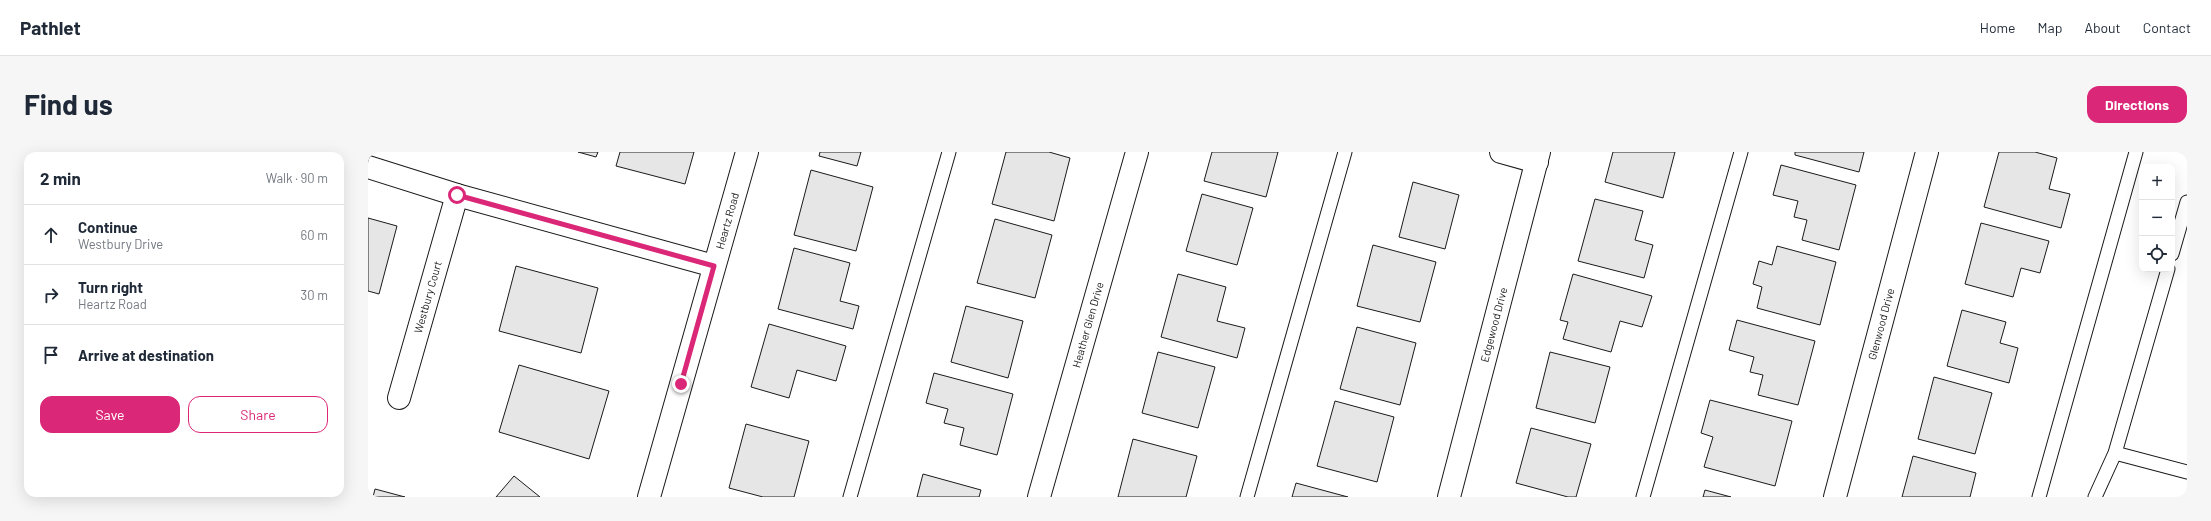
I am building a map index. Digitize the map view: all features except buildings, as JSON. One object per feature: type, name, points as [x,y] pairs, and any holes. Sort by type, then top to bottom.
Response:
[{"type":"street","name":"Heartz Road","points":[[649,497],[747,152]]},
{"type":"street","name":"Heather Glen Drive","points":[[1039,497],[1137,152]]},
{"type":"street","points":[[1501,152],[1538,157]]},
{"type":"street","name":"Glenwood Drive","points":[[1835,497],[1928,152]]},
{"type":"street","name":"Edgewood Drive","points":[[1449,497],[1538,157]]},
{"type":"street","points":[[368,167],[457,195],[714,266]]},
{"type":"street","name":"Westbury Court","points":[[399,398],[457,195]]},
{"type":"lane","points":[[850,497],[949,152]]},
{"type":"lane","points":[[1246,497],[1346,152]]},
{"type":"lane","points":[[1643,497],[1740,152]]},
{"type":"lane","points":[[2039,497],[2136,152]]},
{"type":"lane","points":[[2175,244],[2187,202]]},
{"type":"lane","points":[[2095,497],[2115,453],[2167,272]]},
{"type":"lane","points":[[2115,453],[2187,472]]},
{"type":"route","points":[[457,195],[714,266],[681,384]]}]
